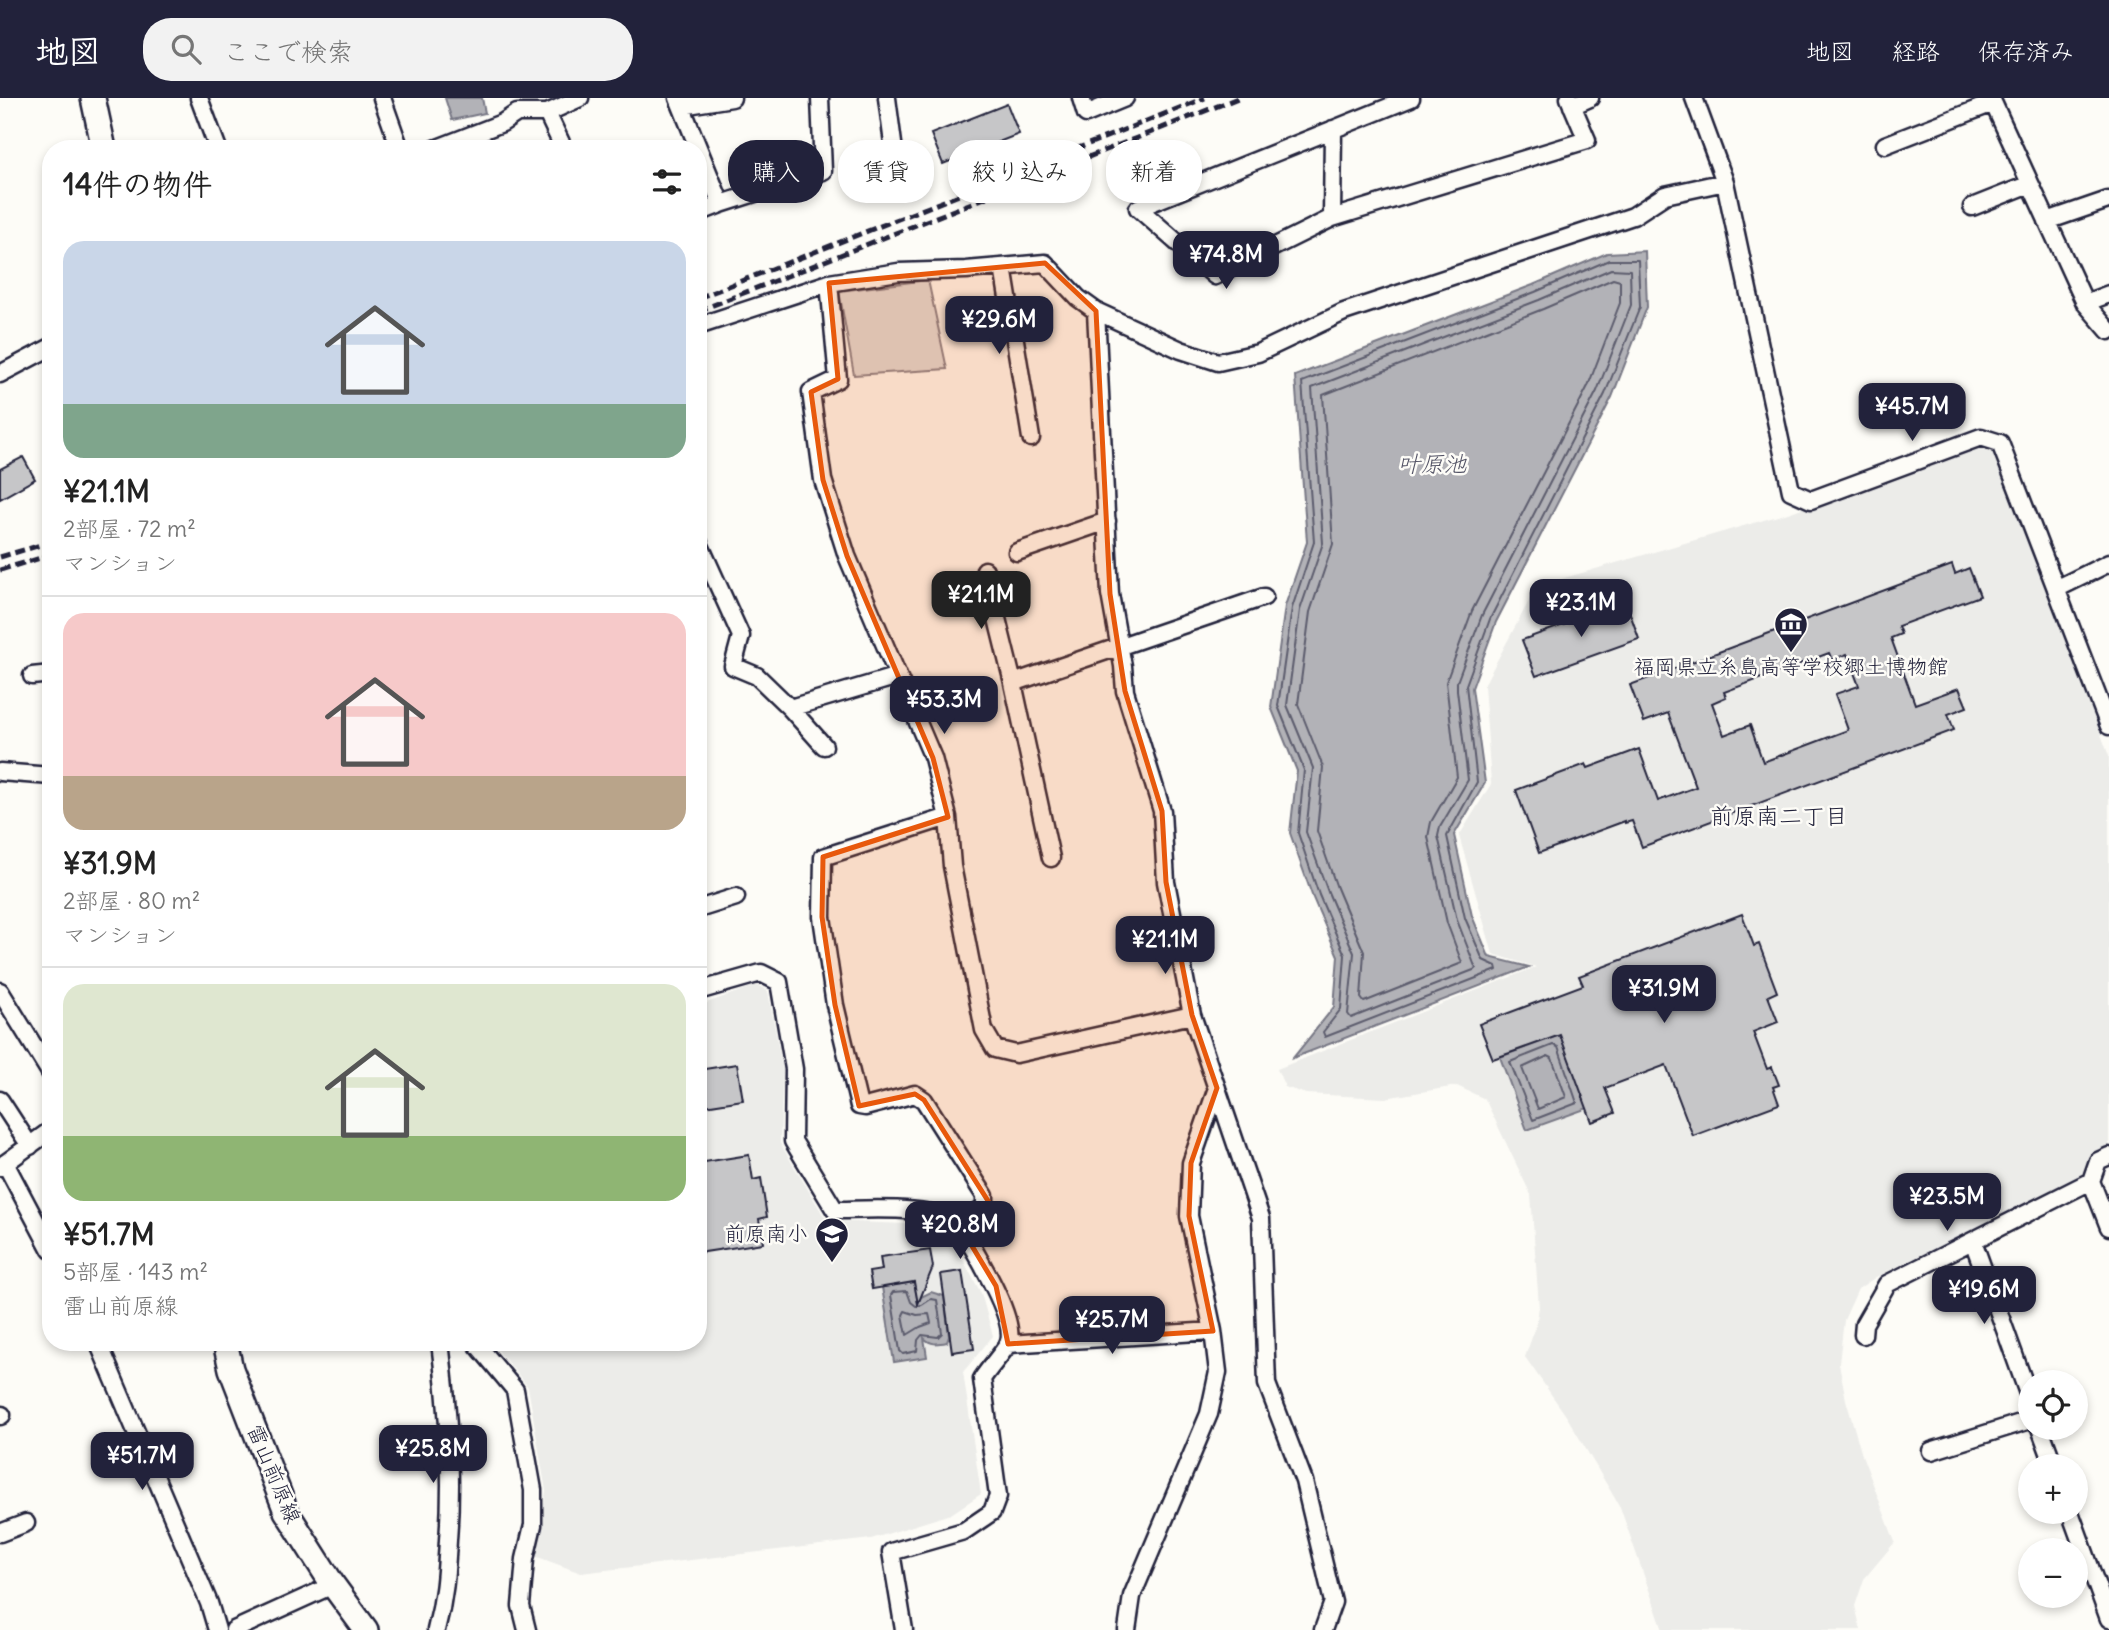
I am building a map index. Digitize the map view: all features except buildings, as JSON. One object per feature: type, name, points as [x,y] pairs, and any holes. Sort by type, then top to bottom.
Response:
[{"type":"main road","points":[[93,98],[102,140]]},
{"type":"main road","name":"雷山前原線","points":[[227,1351],[231,1369],[286,1511],[333,1585],[366,1630]]},
{"type":"street","points":[[199,98],[215,140]]},
{"type":"street","points":[[382,98],[397,140]]},
{"type":"street","points":[[458,140],[502,123],[517,113],[547,113],[580,98]]},
{"type":"street","points":[[695,140],[680,102],[732,98]]},
{"type":"street","points":[[707,209],[823,171],[820,98]]},
{"type":"street","points":[[887,98],[893,140]]},
{"type":"street","points":[[1081,98],[1086,114],[1125,98]]},
{"type":"street","points":[[1411,98],[1138,208],[1215,275],[1332,218],[1587,140],[1571,102],[1590,98]]},
{"type":"street","points":[[1694,98],[1725,182],[1791,491],[1811,500],[1981,437],[2000,443],[2109,726]]},
{"type":"street","points":[[1885,145],[1992,100],[2085,303],[2109,331]]},
{"type":"street","points":[[547,113],[560,140]]},
{"type":"street","points":[[1332,218],[1333,130]]},
{"type":"street","points":[[707,169],[721,204]]},
{"type":"street","points":[[707,323],[830,283],[898,272],[1045,263],[1077,298],[1096,311],[1181,350],[1218,362],[1258,353],[1344,312],[1633,216],[1665,195],[1725,182]]},
{"type":"street","points":[[1972,207],[2031,184]]},
{"type":"street","points":[[2048,221],[2108,200]]},
{"type":"street","points":[[1003,267],[1031,438]]},
{"type":"street","points":[[830,283],[838,379],[811,392],[823,480],[847,556],[933,758],[948,817],[952,866],[984,1030],[996,1049],[1016,1054],[1192,1015]]},
{"type":"street","points":[[2085,303],[2109,294]]},
{"type":"street","points":[[1096,311],[1110,594],[1125,691],[1162,811],[1166,882],[1192,1015],[1261,1218],[1267,1384],[1304,1481],[1333,1602],[1323,1630]]},
{"type":"street","points":[[0,373],[42,352]]},
{"type":"street","points":[[1017,552],[1107,521]]},
{"type":"street","points":[[707,561],[741,636],[733,666],[757,676],[824,746]]},
{"type":"street","points":[[2056,589],[2109,563]]},
{"type":"street","points":[[985,570],[1051,858]]},
{"type":"street","points":[[1013,683],[1264,597]]},
{"type":"street","points":[[32,676],[42,675]]},
{"type":"street","points":[[790,708],[898,676]]},
{"type":"street","points":[[0,772],[42,774]]},
{"type":"street","points":[[948,817],[822,857],[822,917],[835,1005],[859,1106],[865,1107],[915,1094],[924,1100],[985,1196],[985,1207],[960,1226]]},
{"type":"street","points":[[707,906],[736,897]]},
{"type":"street","points":[[707,988],[761,973],[779,982],[794,1069],[793,1141],[835,1210],[896,1210],[942,1215],[952,1219],[960,1226],[996,1286],[1010,1335],[1008,1344],[982,1379],[998,1496],[992,1512],[964,1531],[891,1552],[904,1630]]},
{"type":"street","points":[[0,991],[42,1059]]},
{"type":"street","points":[[1127,1630],[1132,1596],[1209,1414],[1218,1372],[1213,1331],[1189,1216],[1191,1163],[1217,1088]]},
{"type":"street","points":[[0,1100],[30,1146]]},
{"type":"street","points":[[42,1137],[2,1165],[42,1234]]},
{"type":"street","points":[[2109,1156],[2098,1161],[2091,1181],[2109,1227]]},
{"type":"street","points":[[1863,1335],[1864,1324],[1887,1284],[2091,1181]]},
{"type":"street","points":[[1973,1241],[2020,1370]]},
{"type":"street","points":[[1008,1344],[1213,1331]]},
{"type":"street","points":[[101,1351],[209,1603],[217,1630]]},
{"type":"street","points":[[436,1630],[445,1598],[452,1487],[449,1413],[441,1351]]},
{"type":"street","points":[[482,1351],[515,1390],[533,1490],[533,1525],[525,1559],[521,1605],[527,1630]]},
{"type":"street","points":[[1931,1451],[2018,1424]]},
{"type":"street","points":[[0,1533],[26,1523]]},
{"type":"street","points":[[2074,1524],[2109,1619]]},
{"type":"street","points":[[234,1630],[333,1585]]},
{"type":"highlighted area","points":[[1045,263],[1096,311],[1110,594],[1125,691],[1162,811],[1166,882],[1192,1015],[1217,1088],[1191,1163],[1189,1216],[1213,1331],[1008,1344],[996,1286],[960,1226],[990,1204],[924,1100],[915,1094],[859,1106],[835,1005],[822,917],[823,857],[948,817],[933,758],[847,556],[823,480],[811,392],[838,379],[829,283]]},
{"type":"shaded area","points":[[928,280],[947,369],[854,375],[839,291]]},
{"type":"shaded area","points":[[1981,444],[1996,452],[2109,756],[2109,1148],[2089,1159],[2084,1174],[1876,1277],[1858,1289],[1844,1320],[1839,1363],[1846,1400],[1862,1455],[1895,1542],[1864,1579],[1855,1606],[1861,1630],[1663,1630],[1620,1507],[1567,1417],[1525,1357],[1536,1326],[1539,1307],[1531,1195],[1485,1099],[1457,1086],[1385,1098],[1306,1094],[1285,1087],[1277,1069],[1536,967],[1493,954],[1459,836],[1491,784],[1484,685],[1537,586],[1788,513]]},
{"type":"shaded area","name":"前原南小","points":[[757,985],[768,991],[783,1070],[780,1143],[827,1221],[934,1225],[950,1236],[981,1293],[993,1336],[963,1372],[981,1494],[951,1514],[871,1539],[581,1573],[535,1556],[546,1491],[528,1387],[498,1351],[707,1351],[707,1003]]},
{"type":"water","points":[[445,98],[482,98],[485,113],[452,120]]},
{"type":"water","name":"叶原池","points":[[1645,251],[1647,307],[1612,397],[1496,622],[1472,688],[1485,783],[1454,835],[1472,916],[1489,957],[1529,967],[1293,1058],[1334,1007],[1338,956],[1313,898],[1290,833],[1297,771],[1271,707],[1285,606],[1307,542],[1295,376],[1533,285],[1607,253]]},
{"type":"water","points":[[1560,1035],[1588,1108],[1527,1130],[1500,1057]]},
{"type":"water","points":[[914,1282],[918,1303],[921,1297],[931,1292],[944,1296],[949,1336],[947,1342],[937,1343],[924,1338],[927,1357],[894,1362],[882,1287]]},
{"type":"railway","points":[[707,294],[1205,98]]},
{"type":"railway","points":[[707,307],[1238,98]]},
{"type":"railway","points":[[0,557],[42,545]]},
{"type":"railway","points":[[0,570],[42,558]]},
{"type":"place","name":"福岡県立糸島高等学校郷土博物館","points":[[1791,654]]},
{"type":"place","name":"前原南小","points":[[832,1264]]},
{"type":"district","name":"前原南二丁目","points":[[1779,816]]}]
